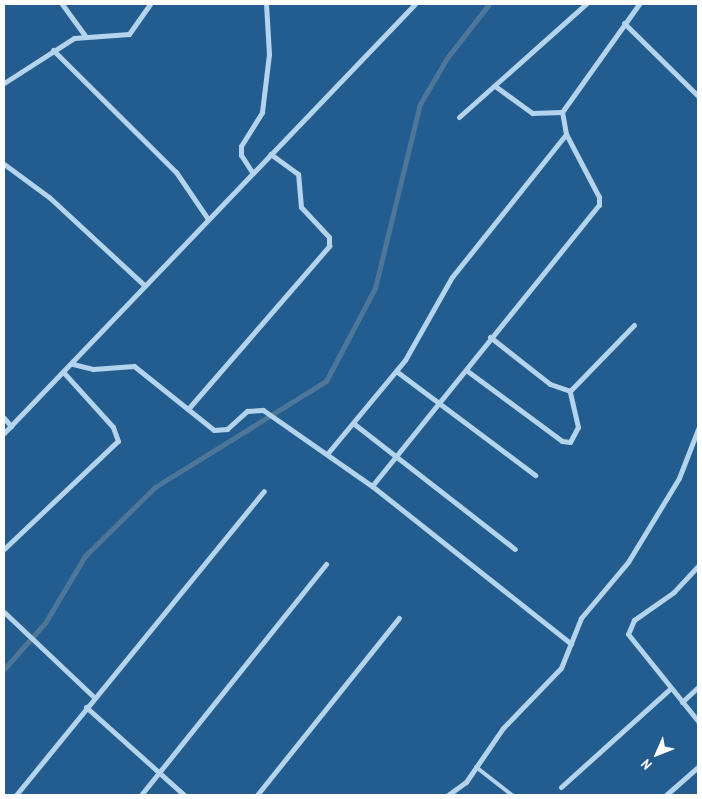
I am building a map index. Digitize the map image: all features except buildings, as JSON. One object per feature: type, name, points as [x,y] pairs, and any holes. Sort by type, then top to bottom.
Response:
[{"type":"street","points":[[62,4],[85,36]]},
{"type":"street","points":[[4,83],[53,50],[85,36],[129,34],[149,4]]},
{"type":"street","points":[[252,172],[242,155],[241,146],[262,112],[269,54],[266,4]]},
{"type":"street","points":[[4,433],[64,373],[144,285],[415,4]]},
{"type":"street","points":[[459,117],[586,4]]},
{"type":"street","points":[[372,486],[442,403],[490,337],[599,205],[599,196],[566,134],[562,112],[624,22],[639,4]]},
{"type":"street","points":[[624,22],[698,96]]},
{"type":"street","points":[[53,50],[176,172],[208,219]]},
{"type":"street","points":[[495,86],[532,113],[562,112]]},
{"type":"street","points":[[327,454],[396,371],[452,277],[566,134]]},
{"type":"street","points":[[188,409],[329,246],[329,237],[301,207],[298,174],[270,154]]},
{"type":"street","points":[[4,164],[49,197],[144,285]]},
{"type":"street","points":[[570,391],[634,324]]},
{"type":"street","points":[[490,337],[550,384],[570,391]]},
{"type":"street","points":[[72,364],[93,369],[134,366],[188,409],[222,431],[247,411],[263,410],[283,422],[372,486],[571,644]]},
{"type":"street","points":[[466,370],[562,442],[570,442],[578,428],[570,391]]},
{"type":"street","points":[[396,371],[442,403],[534,475]]},
{"type":"street","points":[[4,548],[118,441],[113,427],[64,373]]},
{"type":"street","points":[[4,418],[11,426]]},
{"type":"street","points":[[353,423],[396,459],[515,548]]},
{"type":"street","points":[[448,795],[466,782],[503,728],[561,668],[581,618],[628,562],[679,478],[698,429]]},
{"type":"street","points":[[16,795],[94,697],[264,491]]},
{"type":"street","points":[[140,795],[326,564]]},
{"type":"street","points":[[698,566],[674,592],[630,626],[632,641],[698,721]]},
{"type":"street","points":[[4,612],[94,697]]},
{"type":"street","points":[[258,795],[399,618]]},
{"type":"street","points":[[682,702],[698,686]]},
{"type":"street","points":[[561,787],[671,688]]},
{"type":"street","points":[[86,707],[184,795]]},
{"type":"street","points":[[666,795],[698,767]]},
{"type":"lane","points":[[476,767],[512,795]]},
{"type":"waterway","points":[[4,669],[45,623],[85,556],[155,487],[326,381],[375,288],[420,104],[447,58],[489,4]]}]
